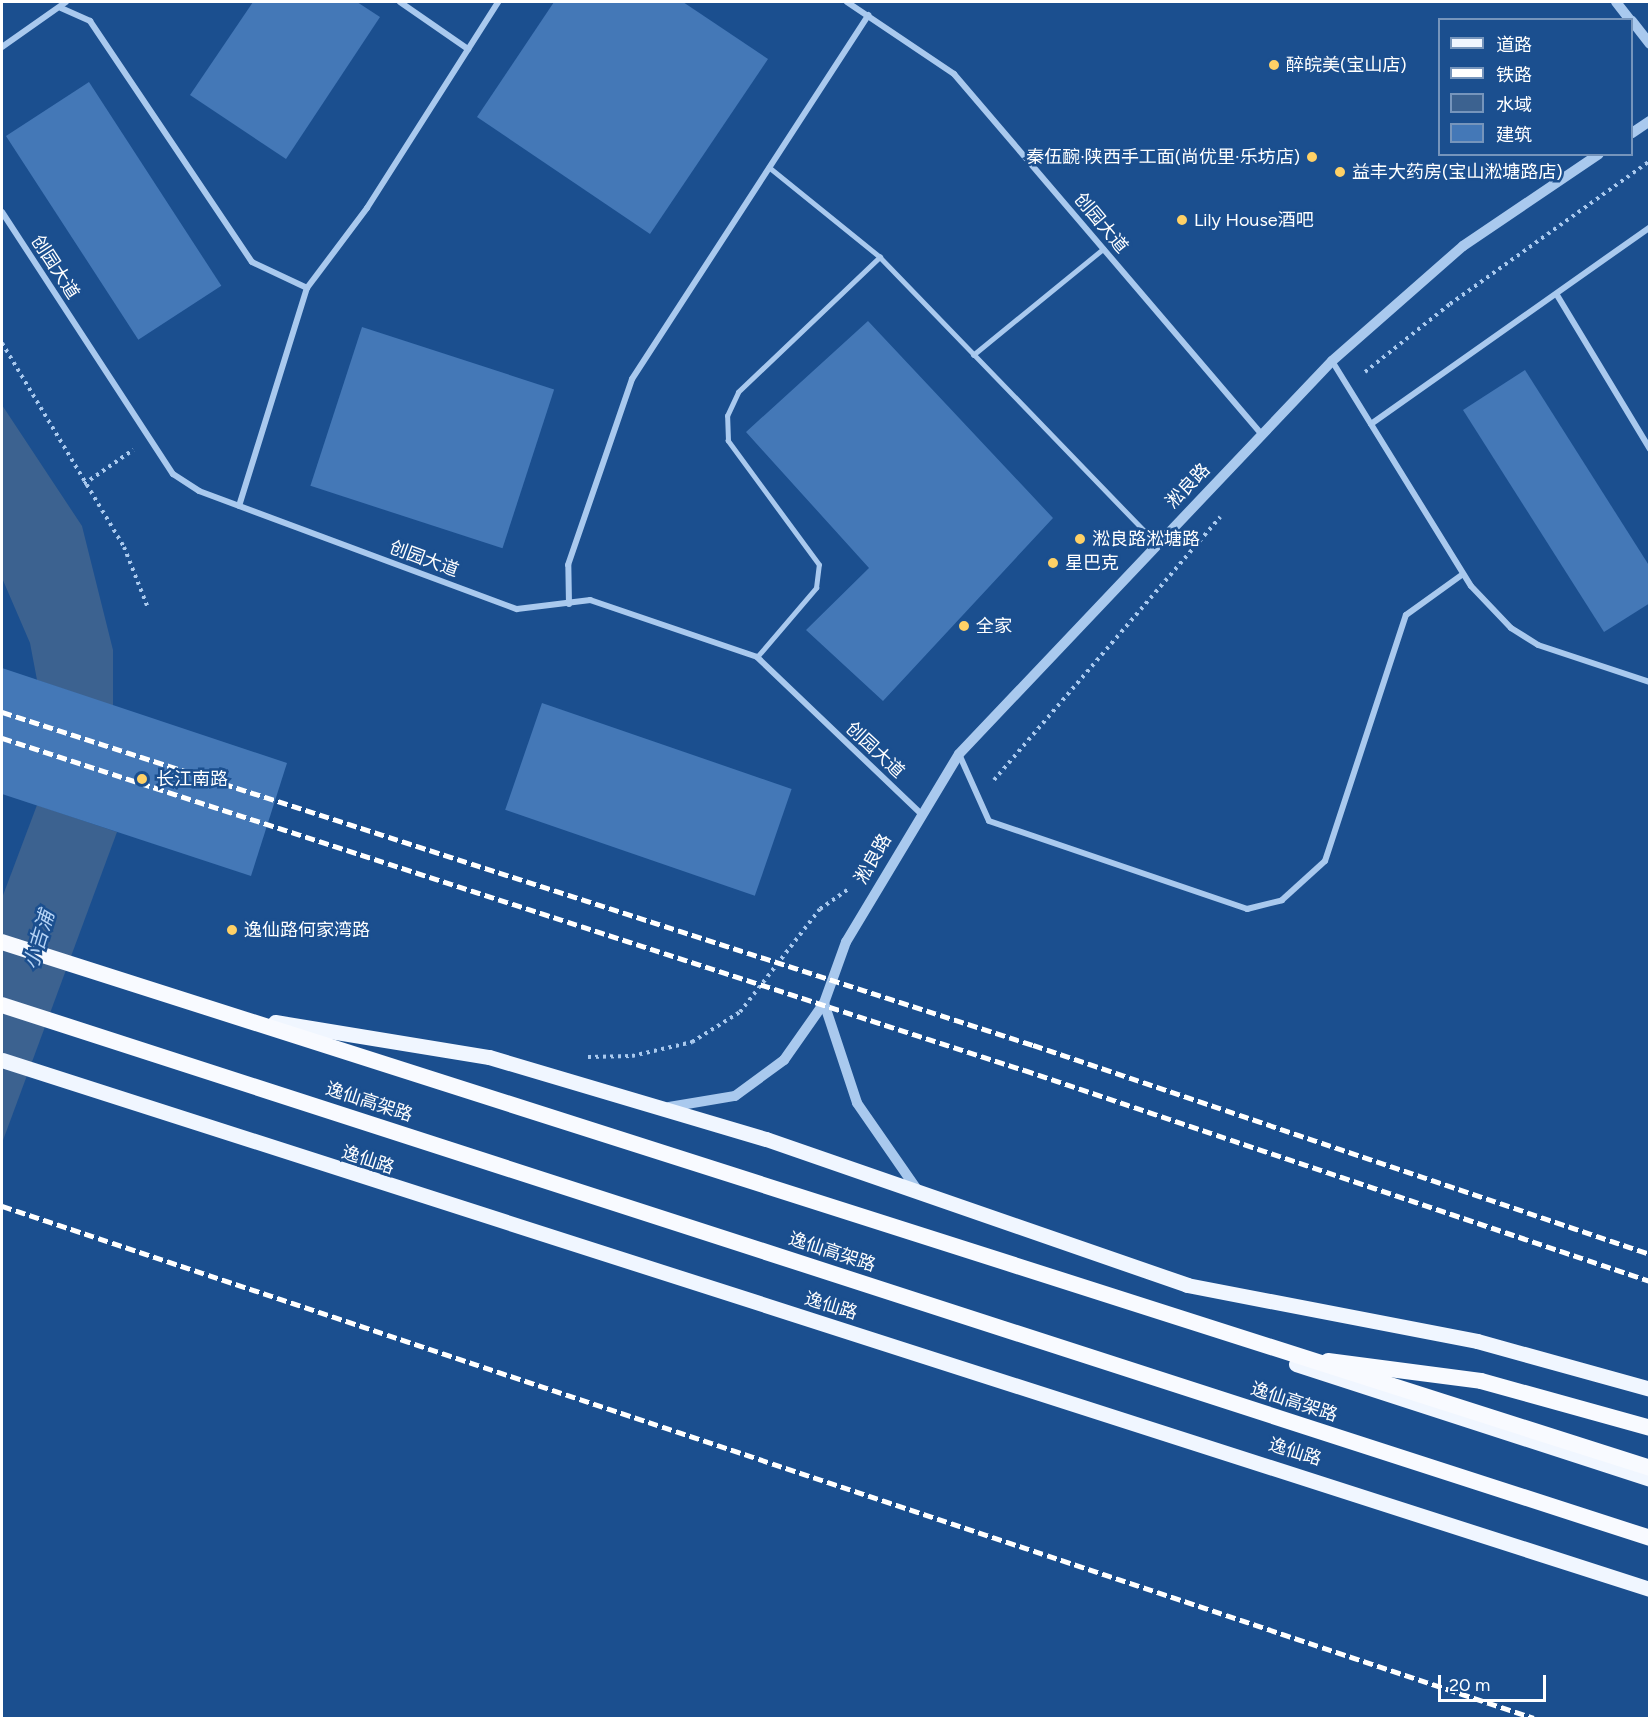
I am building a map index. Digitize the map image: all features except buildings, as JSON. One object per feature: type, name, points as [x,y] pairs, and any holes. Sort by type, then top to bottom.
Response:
[{"type":"highway","points":[[2,943],[1650,1468]]},
{"type":"highway","name":"逸仙高架路","points":[[2,1005],[1650,1538]]},
{"type":"highway","points":[[1302,1358],[1481,1381],[1650,1428]]},
{"type":"main road","points":[[2,943],[144,989],[286,1025],[611,1139],[1650,1479]]},
{"type":"main road","points":[[286,1025],[489,1057],[666,1107],[1187,1285],[1477,1341],[1650,1389]]},
{"type":"main road","name":"逸仙路","points":[[2,1060],[1650,1589]]},
{"type":"street","points":[[2,47],[61,8],[66,2]]},
{"type":"street","points":[[400,2],[468,49]]},
{"type":"street","points":[[239,506],[308,288],[368,208],[498,2]]},
{"type":"street","name":"创园大道","points":[[847,2],[954,74],[1262,435]]},
{"type":"street","points":[[1616,2],[1629,18]]},
{"type":"street","points":[[61,8],[90,21],[252,262],[308,288]]},
{"type":"street","points":[[569,604],[568,565],[632,379],[868,15]]},
{"type":"street","points":[[1633,23],[1650,44]]},
{"type":"street","points":[[1633,132],[1650,121]]},
{"type":"street","name":"淞良路","points":[[666,1107],[735,1096],[783,1060],[824,1003],[846,942],[919,812],[958,754],[1156,543],[1332,361],[1463,246],[1596,156]]},
{"type":"street","name":"创园大道","points":[[2,212],[173,474],[239,506],[517,609],[590,600],[757,657],[919,812]]},
{"type":"street","points":[[1371,424],[1650,228]]},
{"type":"street","points":[[1557,295],[1650,449]]},
{"type":"street","points":[[1332,361],[1463,574],[1510,628],[1538,645],[1650,682]]},
{"type":"street","points":[[958,754],[989,821],[1247,909],[1282,900],[1325,861],[1406,615],[1463,574]]},
{"type":"street","points":[[824,1003],[857,1103],[919,1192]]},
{"type":"lane","points":[[770,167],[880,257],[1156,543]]},
{"type":"lane","points":[[973,355],[1103,249]]},
{"type":"lane","points":[[757,657],[816,588],[819,564],[728,441],[727,416],[738,392],[880,257]]},
{"type":"path","points":[[1348,387],[1450,304],[1650,160]]},
{"type":"path","points":[[2,343],[84,484],[124,547],[148,608]]},
{"type":"path","points":[[84,484],[149,439]]},
{"type":"path","points":[[993,780],[1227,510]]},
{"type":"path","points":[[585,1057],[632,1056],[692,1042],[740,1012],[820,909],[856,884]]},
{"type":"water","points":[[2,405],[82,526],[113,650],[113,706],[37,680],[30,643],[2,578]]},
{"type":"water","name":"小吉浦","points":[[37,805],[117,832],[2,1143],[2,898]]},
{"type":"railway","points":[[2,712],[1033,1045],[1650,1254]]},
{"type":"railway","points":[[2,738],[1024,1070],[1650,1281]]},
{"type":"railway","points":[[2,1206],[1534,1718]]},
{"type":"place","name":"醉皖美(宝山店)","points":[[1274,65]]},
{"type":"place","name":"秦伍䩊·陕西手工面(尚优里·乐坊店)","points":[[1312,157]]},
{"type":"place","name":"益丰大药房(宝山淞塘路店)","points":[[1340,172]]},
{"type":"place","name":"Lily House酒吧","points":[[1182,220]]},
{"type":"place","name":"淞良路淞塘路","points":[[1080,539]]},
{"type":"place","name":"星巴克","points":[[1053,563]]},
{"type":"place","name":"全家","points":[[964,626]]},
{"type":"place","name":"长江南路","points":[[142,779]]},
{"type":"place","name":"逸仙路何家湾路","points":[[232,930]]}]
